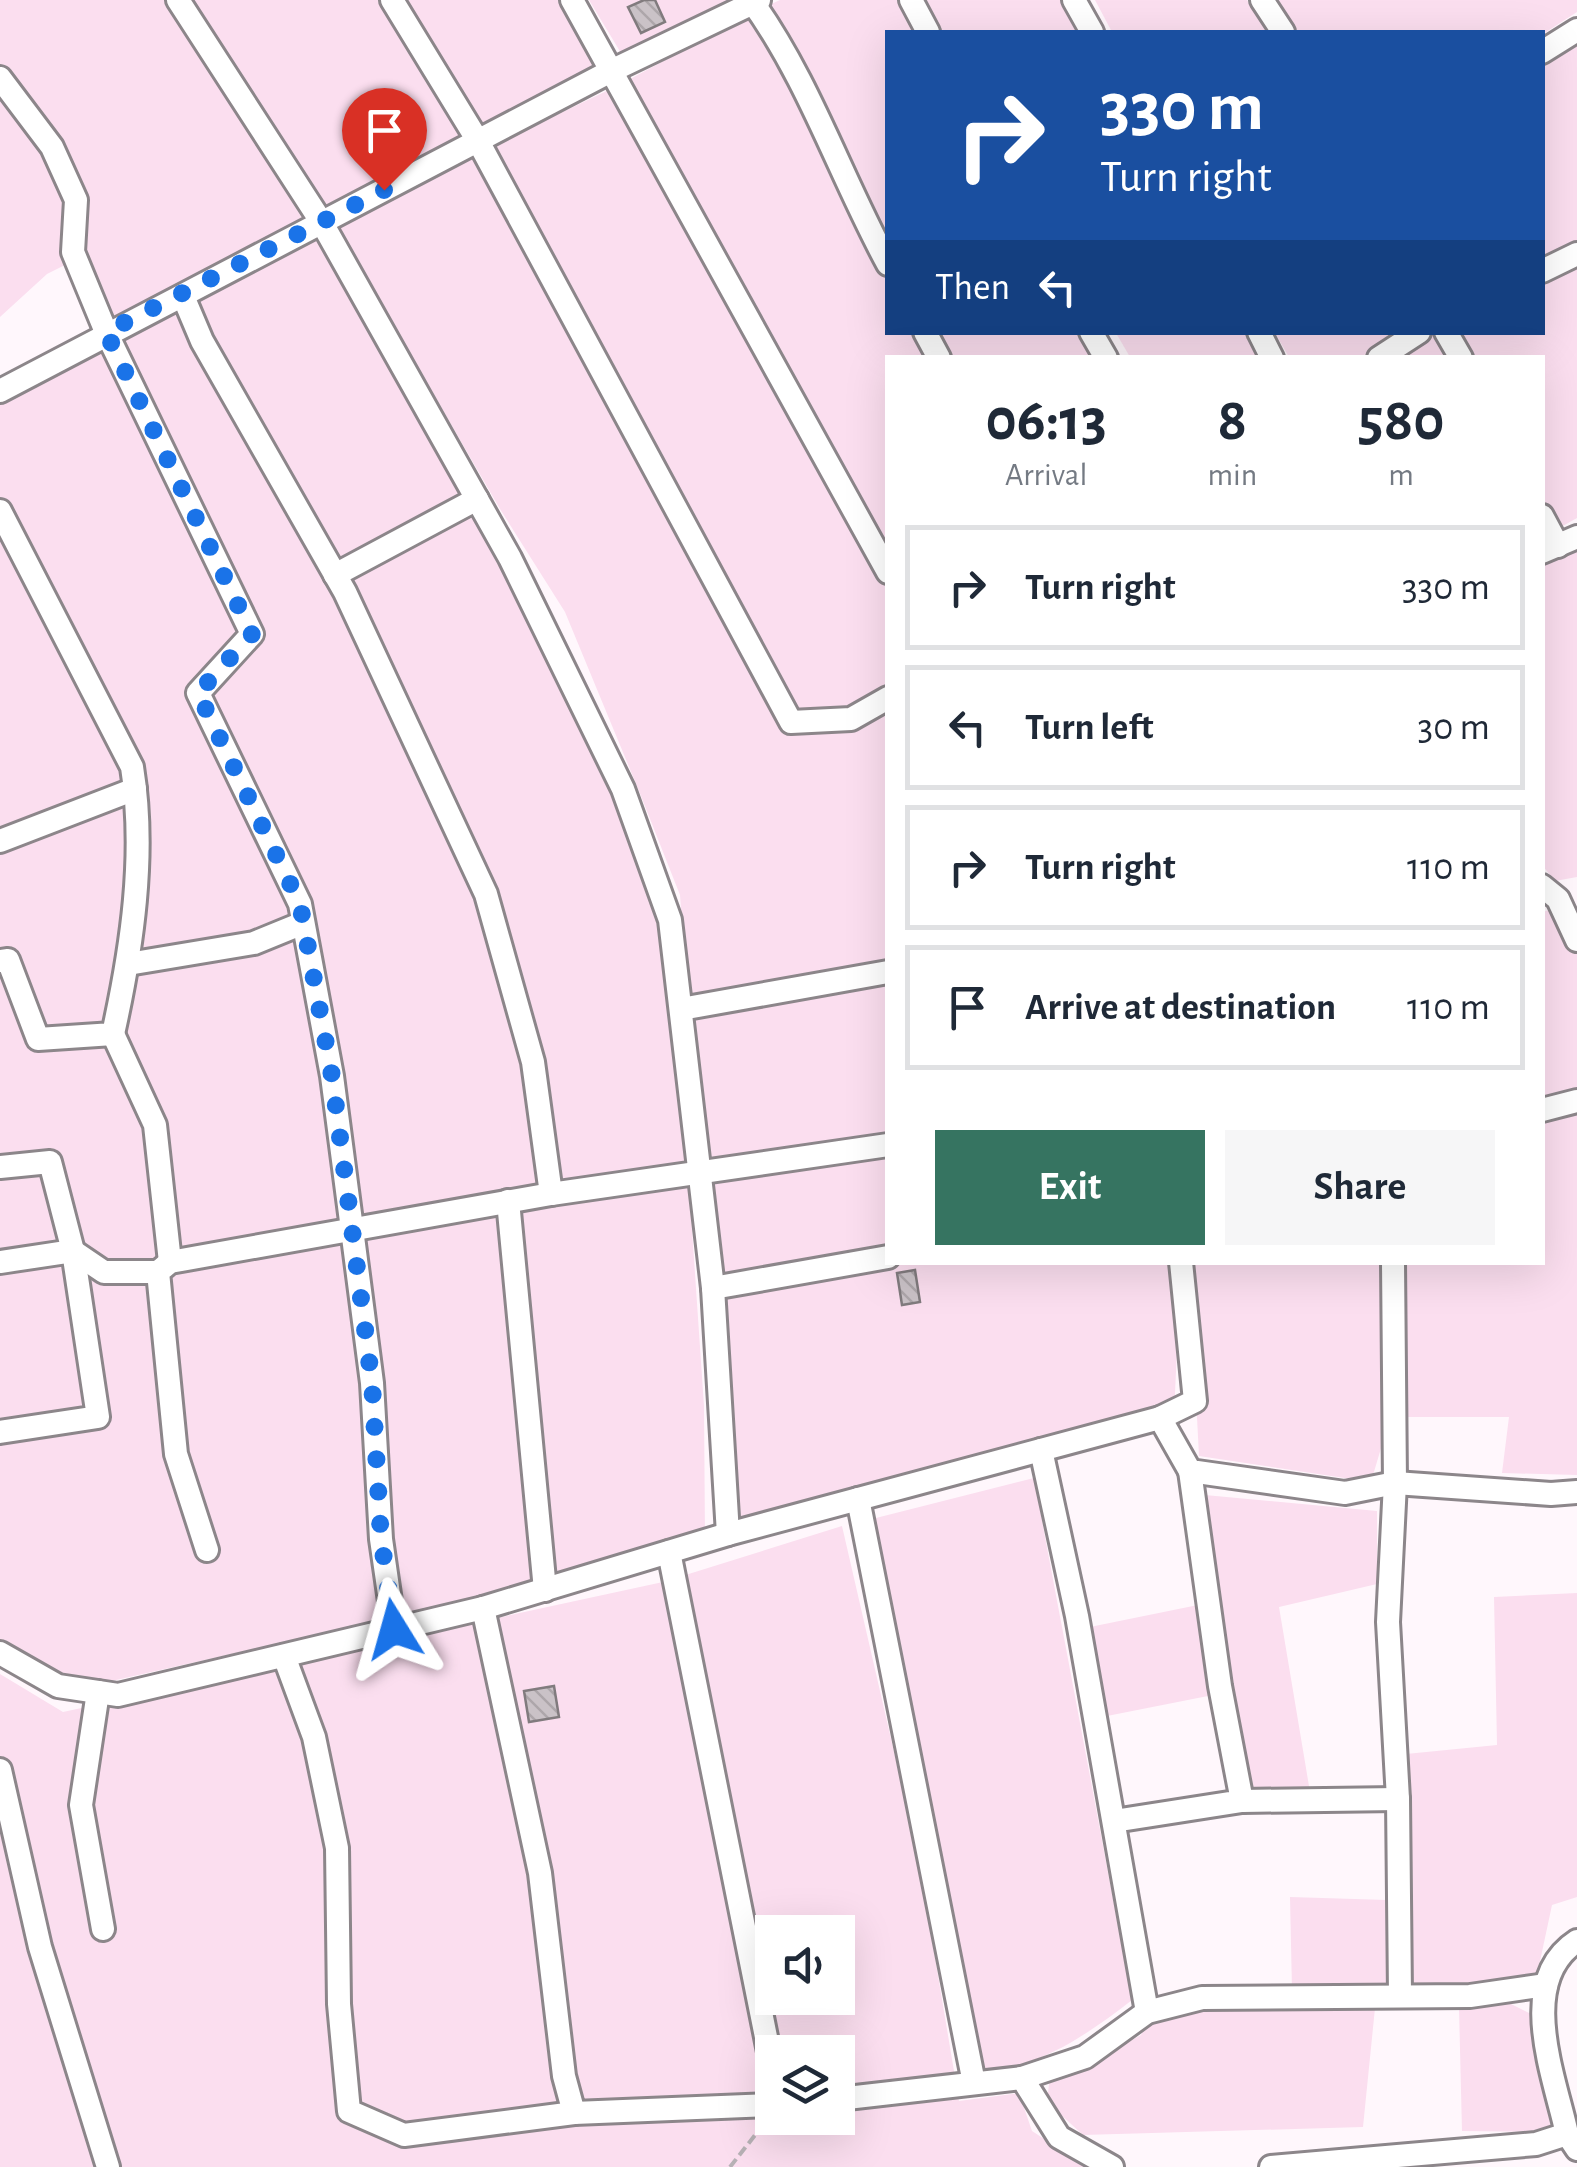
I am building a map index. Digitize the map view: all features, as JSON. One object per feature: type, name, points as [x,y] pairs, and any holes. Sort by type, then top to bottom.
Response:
[{"type":"lane","points":[[178,0],[322,223],[477,499],[623,789],[670,920],[713,1288],[728,1534]]},
{"type":"lane","points":[[392,0],[478,141],[791,722],[850,719],[885,700]]},
{"type":"lane","points":[[572,0],[885,567]]},
{"type":"lane","points":[[911,0],[927,30]]},
{"type":"lane","points":[[1074,0],[1091,30]]},
{"type":"lane","points":[[1262,0],[1282,30]]},
{"type":"lane","points":[[0,391],[106,332],[754,1],[802,79],[862,216],[885,258]]},
{"type":"lane","points":[[1545,50],[1577,30]]},
{"type":"lane","points":[[0,78],[52,147],[76,200],[73,252],[106,332],[252,634],[198,693],[300,904],[332,1076],[372,1383],[381,1538],[394,1629]]},
{"type":"lane","points":[[1545,270],[1577,254]]},
{"type":"lane","points":[[183,296],[202,341],[336,575],[486,894],[533,1062],[551,1194]]},
{"type":"lane","points":[[1384,355],[1414,335]]},
{"type":"lane","points":[[336,575],[477,499]]},
{"type":"lane","points":[[0,511],[132,766],[139,811],[128,964],[113,1034],[155,1126],[176,1454],[207,1550]]},
{"type":"lane","points":[[1545,521],[1559,545]]},
{"type":"lane","points":[[0,841],[136,789]]},
{"type":"lane","points":[[1555,896],[1577,940]]},
{"type":"lane","points":[[128,964],[254,943],[303,923]]},
{"type":"lane","points":[[0,961],[8,960],[38,1039],[113,1034]]},
{"type":"lane","points":[[681,1009],[885,973]]},
{"type":"lane","points":[[1545,1109],[1577,1102]]},
{"type":"lane","points":[[0,1262],[73,1250],[104,1272],[164,1267],[551,1194],[885,1145]]},
{"type":"lane","points":[[0,1167],[50,1162],[73,1250],[98,1418],[0,1432]]},
{"type":"lane","points":[[508,1202],[544,1590]]},
{"type":"lane","points":[[713,1288],[885,1258]]},
{"type":"lane","points":[[0,1653],[58,1686],[118,1695],[482,1608],[728,1534],[1160,1418],[1196,1401],[1181,1265]]},
{"type":"lane","points":[[1393,1265],[1395,1483],[1388,1622],[1398,1800],[1400,1995]]},
{"type":"lane","points":[[1160,1418],[1190,1471],[1220,1686],[1242,1802]]},
{"type":"lane","points":[[1040,1450],[1114,1821],[1147,2012]]},
{"type":"lane","points":[[1190,1471],[1345,1493],[1395,1483],[1551,1494],[1577,1492]]},
{"type":"lane","points":[[858,1499],[974,2083]]},
{"type":"lane","points":[[669,1552],[766,2035]]},
{"type":"lane","points":[[482,1608],[540,1874],[564,2076],[574,2113]]},
{"type":"lane","points":[[284,1656],[314,1738],[337,1848],[339,2004],[349,2110],[404,2135],[574,2113],[755,2106]]},
{"type":"lane","points":[[98,1692],[81,1805],[104,1929]]},
{"type":"lane","points":[[0,1770],[40,1946],[108,2167]]},
{"type":"lane","points":[[1114,1821],[1242,1802],[1398,1800]]},
{"type":"lane","points":[[1271,2167],[1572,2142],[1541,2010],[1546,1985],[1567,1947],[1577,1941]]},
{"type":"lane","points":[[855,2096],[1022,2078],[1085,2057],[1147,2012],[1202,1998],[1470,1996],[1546,1985]]},
{"type":"lane","points":[[1022,2078],[1059,2137],[1112,2167]]},
{"type":"path","points":[[730,2167],[755,2135]]},
{"type":"shaded area","points":[[0,0],[167,0],[305,223],[94,329],[71,262],[47,274],[0,317]]},
{"type":"shaded area","points":[[188,0],[384,0],[462,133],[453,146],[319,211]]},
{"type":"shaded area","points":[[398,0],[569,0],[606,65],[472,135]]},
{"type":"shaded area","points":[[589,0],[742,0],[624,58]]},
{"type":"shaded area","points":[[780,0],[905,0],[921,30],[885,30],[885,237],[821,97],[767,6]]},
{"type":"shaded area","points":[[922,0],[1072,0],[1088,30],[938,30]]},
{"type":"shaded area","points":[[1095,0],[1247,0],[1267,30],[1111,30]]},
{"type":"shaded area","points":[[1278,0],[1577,0],[1577,12],[1545,33],[1297,30]]},
{"type":"shaded area","points":[[749,15],[762,27],[885,268],[885,335],[922,335],[933,355],[885,355],[885,1139],[708,1166],[695,1100],[680,895],[639,791],[565,612],[500,509],[334,222],[619,85]]},
{"type":"shaded area","points":[[1577,35],[1577,240],[1545,258],[1545,52]]},
{"type":"shaded area","points":[[318,230],[416,392],[670,906],[704,1406],[705,1537],[533,1593],[369,1623],[76,1689],[0,1644],[0,403]]},
{"type":"shaded area","points":[[1577,253],[1577,518],[1545,536],[1545,355],[1392,355],[1427,335],[1545,335],[1545,271]]},
{"type":"shaded area","points":[[938,335],[1097,335],[1108,355],[948,355]]},
{"type":"shaded area","points":[[1117,335],[1257,335],[1268,355],[1129,355]]},
{"type":"shaded area","points":[[1276,335],[1409,335],[1364,355],[1288,355]]},
{"type":"shaded area","points":[[1577,536],[1577,877],[1555,881],[1545,869],[1545,552]]},
{"type":"shaded area","points":[[1568,905],[1577,941],[1577,1090],[1545,1098],[1545,911]]},
{"type":"shaded area","points":[[1577,1108],[1577,1475],[1502,1473],[1509,1417],[1407,1417],[1404,1265],[1545,1265],[1545,1116]]},
{"type":"shaded area","points":[[885,1152],[885,1265],[1171,1265],[1177,1350],[1174,1414],[948,1463],[728,1533],[703,1183]]},
{"type":"shaded area","points":[[1189,1265],[1383,1265],[1384,1438],[1371,1482],[1199,1456]]},
{"type":"shaded area","points":[[1034,1478],[1132,2000],[1063,2047],[984,2075],[902,1691],[872,1519]]},
{"type":"shaded area","points":[[1205,1495],[1377,1511],[1377,1584],[1279,1607],[1310,1792],[1248,1796]]},
{"type":"shaded area","points":[[842,1526],[918,1856],[959,2101],[1019,2093],[1032,2131],[1087,2167],[0,2167],[0,1674],[63,1712],[663,1582]]},
{"type":"shaded area","points":[[1577,1593],[1577,1897],[1552,1905],[1536,1980],[1407,1986],[1406,1754],[1497,1745],[1494,1597]]},
{"type":"shaded area","points":[[1198,1605],[1213,1695],[1102,1717],[1085,1628]]},
{"type":"shaded area","points":[[1290,1897],[1387,1900],[1387,1991],[1292,1991]]},
{"type":"shaded area","points":[[1509,2003],[1537,2017],[1551,2132],[1462,2131],[1459,2008]]},
{"type":"shaded area","points":[[1375,2008],[1363,2127],[1083,2135],[1047,2102],[1050,2075],[1091,2063],[1141,2035],[1152,2011]]},
{"type":"building","points":[[655,0],[665,22],[641,33],[628,7]]},
{"type":"building","points":[[915,1270],[920,1302],[902,1305],[897,1273]]},
{"type":"building","points":[[554,1686],[559,1717],[529,1722],[524,1691]]},
{"type":"route","points":[[384,190],[106,332],[252,634],[198,693],[300,904],[332,1076],[372,1383],[381,1538],[394,1629]]}]
